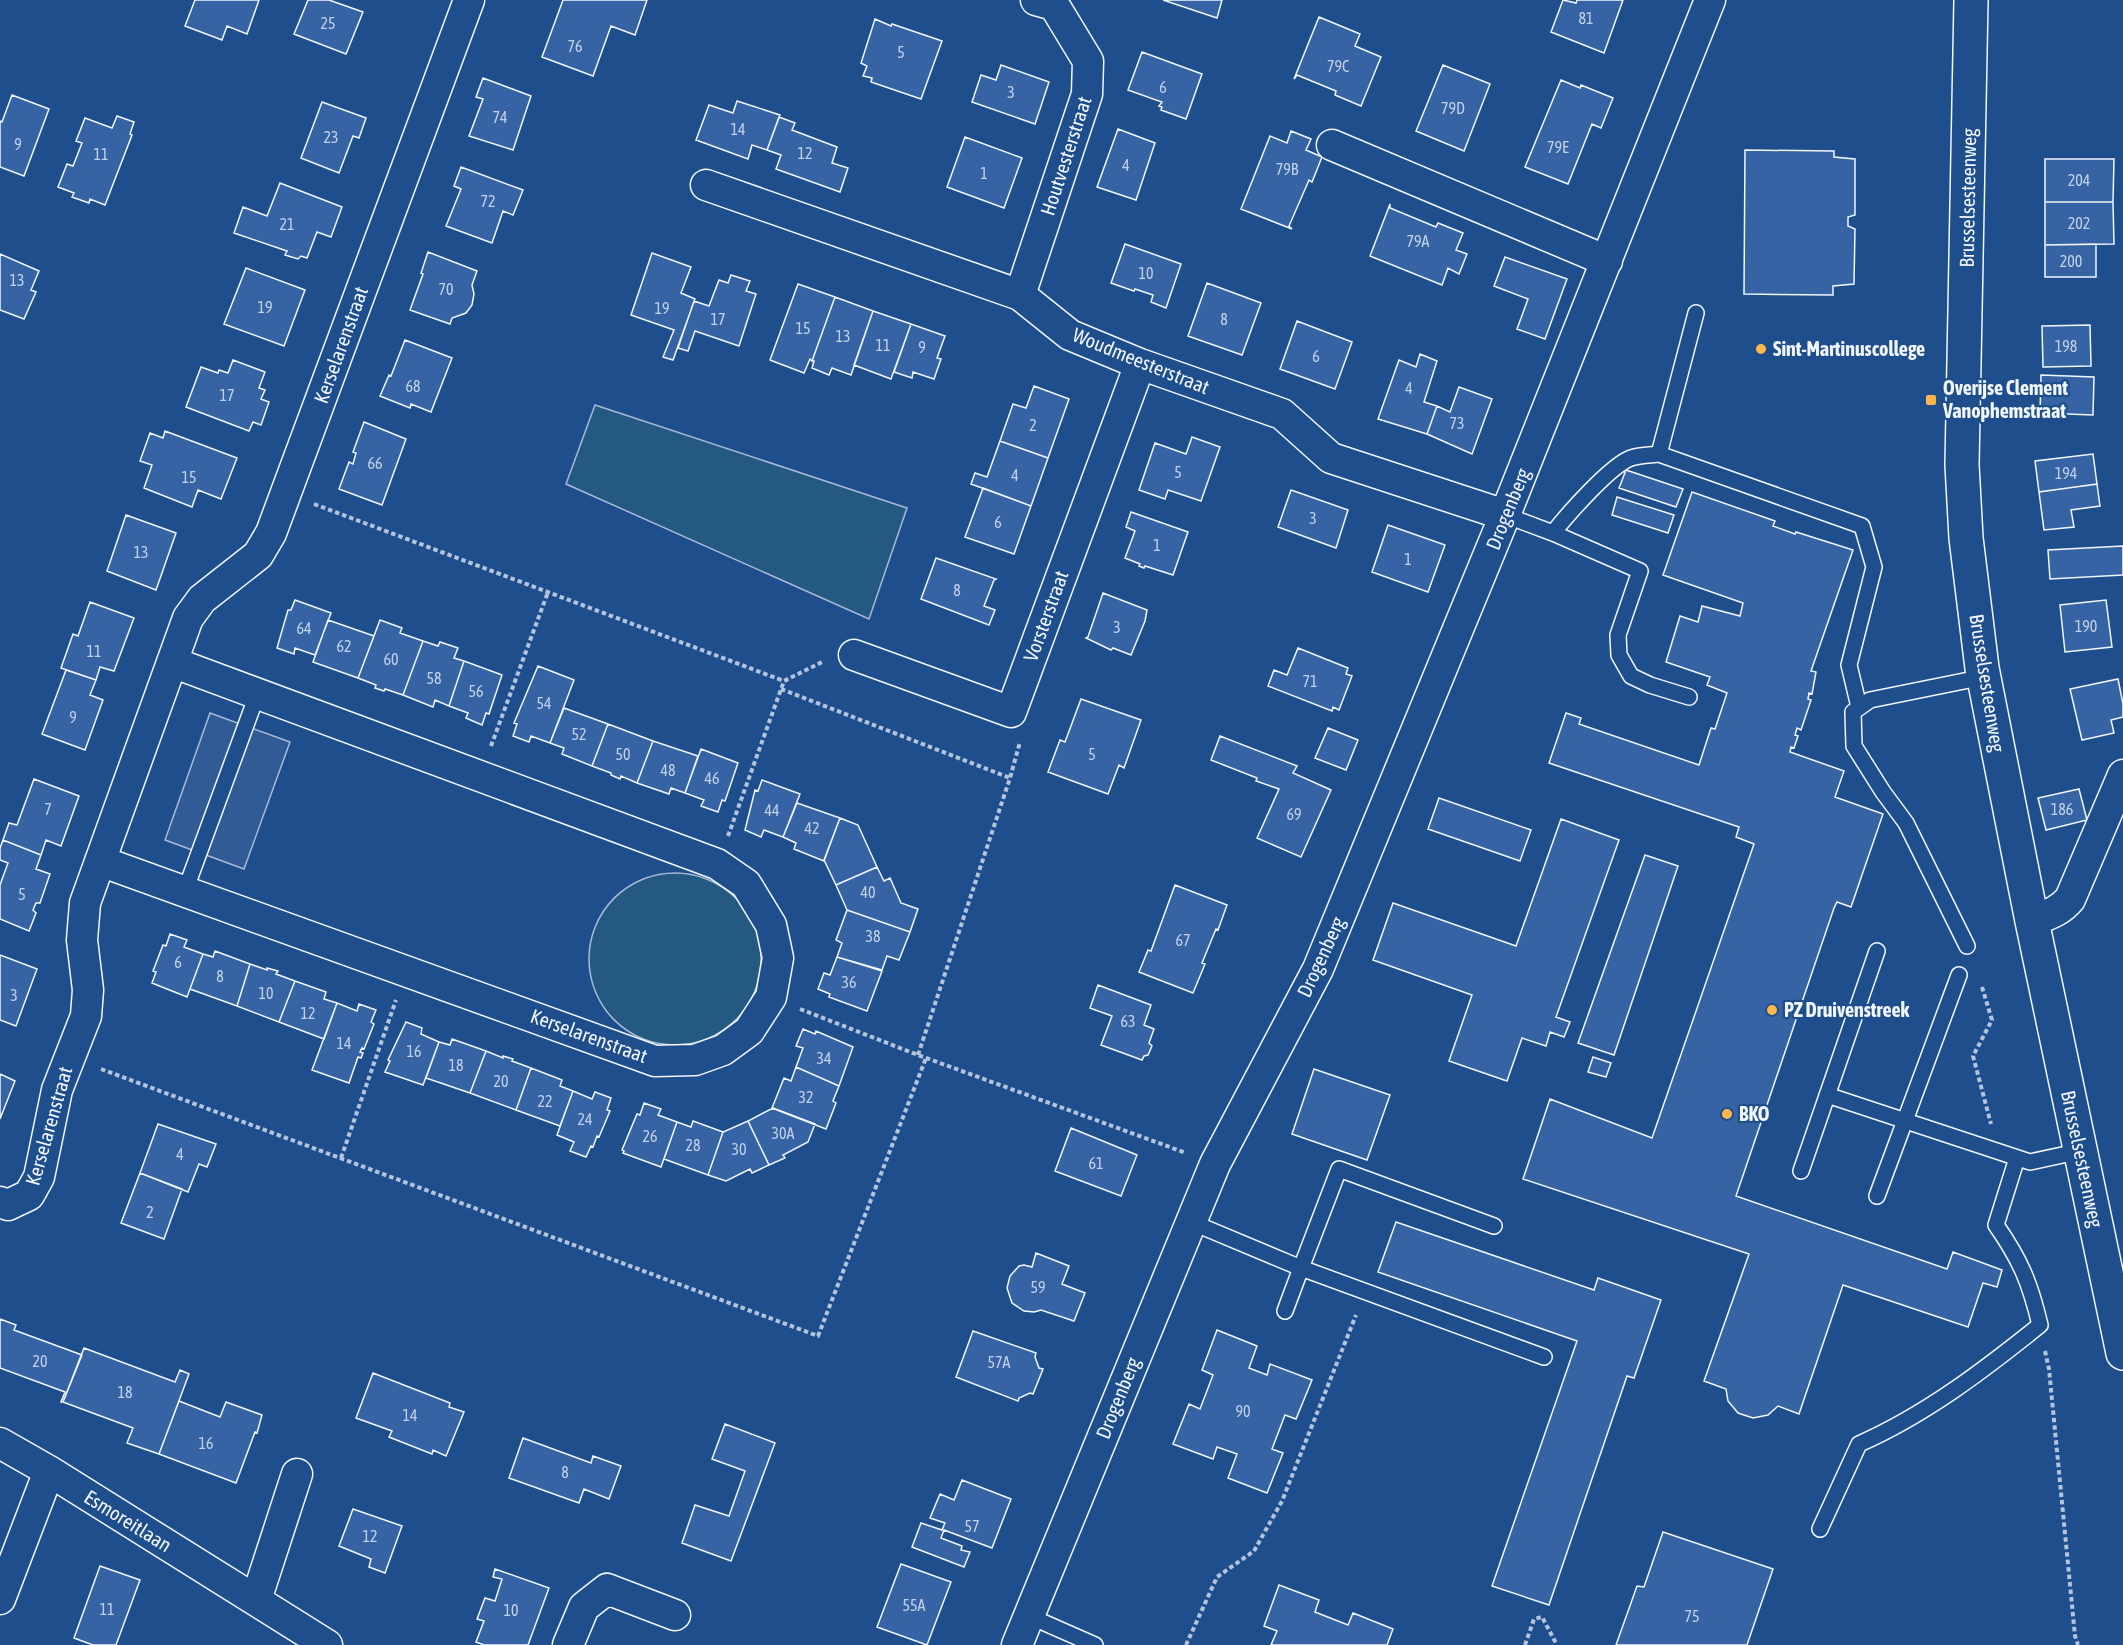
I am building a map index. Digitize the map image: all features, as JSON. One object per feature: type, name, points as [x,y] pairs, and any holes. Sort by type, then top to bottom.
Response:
[{"type":"main road","name":"Brusselsesteenweg","points":[[1971,0],[1962,465],[1966,538],[1984,677],[2032,921],[2123,1353]]},
{"type":"street","name":"Kerselarenstraat","points":[[4,1204],[29,1195],[39,1177],[57,1090],[86,1016],[88,990],[82,940],[85,903],[188,618],[202,599],[258,555],[271,533],[469,0]]},
{"type":"street","name":"Houtvesterstraat","points":[[1020,295],[1088,94],[1088,61],[1054,5],[1036,0]]},
{"type":"street","name":"Drogenberg","points":[[1017,1645],[1215,1164],[1318,969],[1505,515],[1710,0]]},
{"type":"street","points":[[1332,145],[1607,261]]},
{"type":"street","name":"Woudmeesterstraat","points":[[706,185],[1020,295],[1070,335],[1140,364],[1282,414],[1331,458],[1505,515]]},
{"type":"street","name":"Vorsterstraat","points":[[1011,712],[1140,364]]},
{"type":"street","points":[[854,655],[1011,712]]},
{"type":"street","name":"Kerselarenstraat","points":[[100,861],[655,1060],[695,1060],[723,1050],[749,1031],[771,997],[778,958],[771,925],[746,884],[717,864],[172,663]]},
{"type":"street","points":[[2032,921],[2054,913],[2062,908],[2070,898],[2123,775]]},
{"type":"street","name":"Esmoreitlaan","points":[[0,1443],[49,1471],[327,1645]]},
{"type":"street","points":[[0,1599],[49,1471]]},
{"type":"street","points":[[256,1600],[297,1473]]},
{"type":"street","points":[[568,1645],[584,1607],[607,1589],[675,1615]]},
{"type":"lane","points":[[1659,454],[1696,313]]},
{"type":"lane","points":[[1553,533],[1568,514],[1614,468],[1630,458],[1659,454],[1862,526],[1874,567],[1849,665],[1859,708]]},
{"type":"lane","points":[[1505,515],[1640,571],[1618,635],[1618,655],[1631,676],[1650,685],[1689,697]]},
{"type":"lane","points":[[1967,946],[1906,823],[1854,746],[1853,712],[1870,700],[1984,677]]},
{"type":"lane","points":[[185,891],[257,695]]},
{"type":"lane","points":[[1801,1171],[1877,951]]},
{"type":"lane","points":[[1877,1196],[1959,975]]},
{"type":"lane","points":[[1827,1095],[2030,1162],[2081,1151]]},
{"type":"lane","points":[[1820,1529],[1859,1444],[1890,1430],[1984,1370],[2040,1325],[2032,1289],[2016,1252],[1996,1225],[2017,1158]]},
{"type":"lane","points":[[1285,1311],[1339,1169],[1494,1226]]},
{"type":"lane","points":[[1191,1222],[1301,1268],[1544,1357]]},
{"type":"lane","points":[[1029,1616],[1095,1645]]},
{"type":"path","points":[[286,494],[784,681]]},
{"type":"path","points":[[480,777],[548,592]]},
{"type":"path","points":[[717,864],[784,681],[836,656],[854,655]]},
{"type":"path","points":[[781,689],[1010,778]]},
{"type":"path","points":[[918,1055],[1010,778],[1020,740],[1011,712]]},
{"type":"path","points":[[1967,946],[1969,967],[1977,971],[1992,1020],[1973,1056],[1998,1151]]},
{"type":"path","points":[[341,1158],[406,970]]},
{"type":"path","points":[[771,997],[918,1055],[1215,1164]]},
{"type":"path","points":[[69,1057],[818,1336],[926,1058]]},
{"type":"path","points":[[1186,1645],[1217,1576],[1254,1551],[1282,1501],[1365,1291]]},
{"type":"path","points":[[2040,1325],[2049,1369],[2075,1636],[2078,1645]]},
{"type":"path","points":[[1525,1645],[1534,1619],[1542,1617],[1557,1645]]},
{"type":"shaded area","points":[[595,405],[907,508],[869,619],[566,484]]},
{"type":"shaded area","points":[[210,713],[290,742],[244,869],[165,840]]},
{"type":"shaded area","points":[[675,873],[692,874],[708,879],[723,887],[736,898],[747,911],[755,926],[760,942],[760,976],[755,992],[747,1007],[736,1020],[723,1031],[708,1039],[692,1044],[675,1045],[658,1044],[642,1039],[627,1031],[614,1020],[603,1007],[595,992],[590,976],[589,959],[590,942],[595,926],[603,911],[614,898],[627,887],[642,879],[658,874]]},
{"type":"building","points":[[195,0],[259,0],[247,34],[227,26],[222,40],[185,26]]},
{"type":"building","points":[[308,0],[329,0],[363,12],[346,54],[294,34]]},
{"type":"building","points":[[563,0],[647,0],[635,35],[611,26],[593,76],[542,57]]},
{"type":"building","points":[[1163,0],[1222,0],[1217,18]]},
{"type":"building","points":[[1563,0],[1576,3],[1577,0],[1623,0],[1604,53],[1551,32]]},
{"type":"building","points":[[1319,17],[1360,34],[1355,46],[1381,57],[1361,106],[1335,95],[1336,91],[1297,75],[1294,79]]},
{"type":"building","points":[[875,19],[942,41],[921,99],[871,82],[872,78],[863,76],[867,66],[861,63]]},
{"type":"building","points":[[1142,52],[1202,74],[1186,119],[1161,110],[1162,107],[1159,106],[1162,102],[1128,90]]},
{"type":"building","points":[[1001,65],[1049,82],[1035,124],[972,102],[981,75],[996,80]]},
{"type":"building","points":[[1443,65],[1490,84],[1464,151],[1416,131]]},
{"type":"building","points":[[483,78],[531,96],[513,150],[469,136],[483,99],[476,97]]},
{"type":"building","points":[[1561,80],[1580,88],[1581,85],[1613,98],[1601,128],[1592,124],[1568,184],[1525,167]]},
{"type":"building","points":[[12,95],[49,109],[24,176],[0,167],[0,121],[2,122]]},
{"type":"building","points":[[737,101],[780,115],[767,150],[752,145],[748,159],[696,140],[709,105],[733,113]]},
{"type":"building","points":[[322,102],[366,118],[359,138],[353,136],[339,173],[301,158]]},
{"type":"building","points":[[117,116],[134,122],[130,134],[132,135],[105,205],[90,199],[89,203],[72,197],[74,193],[58,187],[67,164],[73,166],[82,143],[76,141],[85,118],[112,128]]},
{"type":"building","points":[[779,117],[795,123],[792,130],[837,147],[832,163],[848,168],[840,192],[776,169],[781,155],[767,150]]},
{"type":"building","points":[[1118,129],[1155,143],[1136,200],[1097,187]]},
{"type":"building","points":[[1291,131],[1311,139],[1306,150],[1322,157],[1312,182],[1309,180],[1289,226],[1292,229],[1241,209],[1270,136],[1287,143]]},
{"type":"building","points":[[965,137],[1022,158],[1004,208],[947,187]]},
{"type":"building","points":[[1745,150],[1834,151],[1834,157],[1855,159],[1855,215],[1848,217],[1848,226],[1855,229],[1854,284],[1833,286],[1833,295],[1744,294]]},
{"type":"building","points":[[2045,159],[2114,159],[2113,202],[2045,202]]},
{"type":"building","points":[[461,167],[523,190],[513,215],[503,211],[492,243],[446,226],[461,189],[454,186]]},
{"type":"building","points":[[280,183],[342,207],[331,237],[317,232],[307,258],[301,256],[298,259],[285,255],[287,251],[234,233],[243,207],[267,216]]},
{"type":"building","points":[[2045,202],[2113,202],[2114,244],[2045,245]]},
{"type":"building","points":[[1390,204],[1390,208],[1436,227],[1438,223],[1463,233],[1456,250],[1467,254],[1459,274],[1448,268],[1442,285],[1370,256]]},
{"type":"building","points":[[1125,244],[1181,264],[1166,308],[1151,302],[1153,295],[1111,283]]},
{"type":"building","points":[[2096,244],[2096,277],[2045,277],[2045,245]]},
{"type":"building","points":[[428,252],[477,271],[472,285],[474,294],[472,305],[466,313],[452,318],[450,324],[410,310]]},
{"type":"building","points":[[652,253],[691,267],[681,293],[695,299],[673,360],[663,357],[674,330],[631,315]]},
{"type":"building","points":[[0,254],[39,271],[31,290],[36,292],[24,319],[0,310]]},
{"type":"building","points":[[1505,257],[1567,279],[1545,339],[1517,329],[1528,299],[1494,286]]},
{"type":"building","points":[[246,268],[305,290],[284,346],[224,324]]},
{"type":"building","points":[[731,275],[750,281],[746,291],[756,294],[739,346],[695,331],[688,351],[678,348],[694,301],[709,306],[719,280],[728,283]]},
{"type":"building","points":[[1207,283],[1261,303],[1242,355],[1188,336]]},
{"type":"building","points":[[798,284],[835,297],[812,361],[810,359],[804,373],[770,360]]},
{"type":"building","points":[[835,297],[873,311],[851,375],[832,368],[829,375],[812,368],[814,361],[812,361]]},
{"type":"building","points":[[873,311],[911,324],[891,379],[854,365]]},
{"type":"building","points":[[1297,321],[1352,342],[1335,389],[1280,369]]},
{"type":"building","points":[[911,324],[945,336],[937,358],[941,359],[934,379],[913,372],[912,378],[894,372]]},
{"type":"building","points":[[2090,325],[2091,366],[2043,367],[2042,326]]},
{"type":"building","points":[[405,340],[452,358],[431,412],[411,404],[410,408],[380,396],[389,375],[391,376]]},
{"type":"building","points":[[1420,354],[1437,361],[1424,402],[1437,406],[1427,434],[1378,419],[1399,360],[1416,367]]},
{"type":"building","points":[[233,360],[265,372],[259,388],[265,390],[261,399],[269,402],[261,425],[253,422],[249,431],[186,407],[201,367],[218,373],[219,370],[228,373]]},
{"type":"building","points":[[2041,375],[2094,377],[2093,415],[2040,413]]},
{"type":"building","points":[[1034,386],[1069,399],[1048,458],[1000,441],[1013,404],[1026,408]]},
{"type":"building","points":[[1459,387],[1492,399],[1472,454],[1427,434],[1437,406],[1450,412]]},
{"type":"building","points":[[364,422],[406,439],[382,505],[339,489],[349,462],[353,464],[356,453],[353,452]]},
{"type":"building","points":[[165,431],[237,458],[221,499],[198,490],[192,507],[144,488],[152,465],[140,461],[150,433],[163,438]]},
{"type":"building","points":[[1192,437],[1220,447],[1201,501],[1168,490],[1165,499],[1139,490],[1155,443],[1186,454]]},
{"type":"building","points":[[1000,441],[1048,458],[1031,506],[971,484],[975,473],[987,477]]},
{"type":"building","points":[[2093,454],[2097,484],[2039,492],[2035,461]]},
{"type":"building","points":[[1626,470],[1683,489],[1676,507],[1619,488]]},
{"type":"building","points":[[2097,484],[2100,506],[2071,510],[2074,527],[2044,530],[2039,492]]},
{"type":"building","points":[[983,488],[1031,506],[1014,554],[965,537]]},
{"type":"building","points":[[1291,490],[1348,510],[1336,548],[1278,527]]},
{"type":"building","points":[[1692,492],[1775,521],[1773,526],[1795,534],[1796,532],[1853,550],[1811,671],[1816,672],[1812,694],[1809,693],[1808,699],[1811,700],[1801,730],[1797,728],[1795,735],[1798,736],[1790,752],[1844,771],[1835,797],[1883,814],[1851,907],[1837,902],[1834,908],[1736,1196],[1947,1269],[1953,1252],[2002,1270],[1997,1287],[1983,1283],[1968,1327],[1843,1285],[1799,1414],[1778,1406],[1768,1415],[1753,1418],[1738,1413],[1728,1401],[1726,1389],[1704,1381],[1749,1254],[1523,1179],[1550,1099],[1652,1138],[1754,844],[1736,837],[1739,827],[1549,763],[1566,713],[1581,718],[1579,724],[1699,765],[1711,728],[1715,729],[1727,693],[1707,685],[1710,677],[1666,662],[1680,616],[1698,622],[1702,606],[1740,616],[1743,603],[1663,575]]},
{"type":"building","points":[[1617,497],[1674,515],[1668,533],[1612,515]]},
{"type":"building","points":[[1131,512],[1188,532],[1173,575],[1145,566],[1144,568],[1125,558],[1135,531],[1126,527]]},
{"type":"building","points":[[126,515],[176,533],[156,590],[107,571]]},
{"type":"building","points":[[1388,525],[1445,545],[1428,592],[1372,572]]},
{"type":"building","points":[[2123,546],[2123,575],[2050,579],[2048,550]]},
{"type":"building","points":[[936,558],[996,579],[984,606],[995,610],[989,625],[921,599]]},
{"type":"building","points":[[1103,593],[1147,610],[1145,621],[1131,655],[1113,648],[1111,650],[1086,638]]},
{"type":"building","points":[[295,600],[331,613],[315,655],[295,648],[294,654],[277,648],[288,610],[291,610]]},
{"type":"building","points":[[2106,600],[2112,647],[2065,652],[2060,605]]},
{"type":"building","points":[[90,602],[134,618],[114,671],[100,667],[96,680],[61,668],[73,634],[78,636]]},
{"type":"building","points":[[328,620],[374,636],[358,678],[313,662]]},
{"type":"building","points":[[380,620],[402,628],[400,633],[423,641],[403,695],[375,688],[376,685],[358,678]]},
{"type":"building","points":[[423,641],[438,646],[440,642],[458,648],[454,658],[464,661],[449,706],[435,700],[433,707],[403,695]]},
{"type":"building","points":[[1298,648],[1348,668],[1346,674],[1352,676],[1339,710],[1333,707],[1332,711],[1268,686],[1274,670],[1287,675]]},
{"type":"building","points":[[464,661],[502,675],[489,714],[486,713],[482,725],[466,718],[468,713],[449,706]]},
{"type":"building","points":[[538,666],[574,680],[550,743],[531,736],[529,742],[513,736],[517,724],[514,723]]},
{"type":"building","points":[[66,670],[96,680],[90,695],[103,700],[85,750],[42,734]]},
{"type":"building","points":[[2118,679],[2123,717],[2111,720],[2114,733],[2082,740],[2070,689]]},
{"type":"building","points":[[1081,699],[1141,720],[1124,768],[1119,765],[1108,794],[1048,772],[1060,740],[1065,742]]},
{"type":"building","points":[[564,708],[608,724],[592,766],[562,754],[564,748],[550,743]]},
{"type":"building","points":[[608,724],[653,741],[637,783],[621,776],[620,779],[592,766]]},
{"type":"building","points":[[1328,728],[1358,740],[1346,770],[1315,758]]},
{"type":"building","points":[[1220,736],[1297,766],[1293,773],[1331,790],[1301,857],[1257,838],[1279,789],[1211,760]]},
{"type":"building","points":[[653,741],[698,756],[685,793],[671,788],[669,794],[637,783]]},
{"type":"building","points":[[701,749],[738,763],[725,801],[722,800],[718,812],[701,806],[704,800],[685,793]]},
{"type":"building","points":[[34,779],[79,796],[61,846],[46,840],[41,855],[3,840],[9,823],[17,825]]},
{"type":"building","points":[[762,780],[800,794],[783,837],[764,830],[761,837],[745,830],[755,790],[758,791]]},
{"type":"building","points":[[2079,789],[2087,820],[2046,830],[2038,798]]},
{"type":"building","points":[[1439,798],[1531,830],[1520,861],[1428,829]]},
{"type":"building","points":[[797,803],[840,818],[824,861],[794,849],[796,843],[783,837]]},
{"type":"building","points":[[840,818],[858,825],[877,867],[836,885],[824,860]]},
{"type":"building","points":[[1561,819],[1619,840],[1556,1017],[1570,1022],[1564,1037],[1550,1032],[1546,1046],[1522,1038],[1507,1081],[1449,1061],[1472,995],[1373,960],[1393,903],[1516,946]]},
{"type":"building","points":[[3,840],[41,855],[36,869],[50,874],[40,903],[36,903],[33,910],[36,913],[29,931],[0,919],[0,885],[8,863],[0,860]]},
{"type":"building","points":[[1645,855],[1678,866],[1614,1055],[1578,1043]]},
{"type":"building","points":[[877,867],[884,881],[890,878],[901,903],[918,909],[910,932],[847,910],[836,885]]},
{"type":"building","points":[[1175,885],[1227,905],[1202,963],[1205,964],[1193,993],[1139,972],[1148,950],[1151,951]]},
{"type":"building","points":[[847,910],[910,932],[899,960],[887,956],[882,970],[837,957],[842,943],[836,940]]},
{"type":"building","points":[[170,934],[187,940],[184,947],[203,954],[187,997],[152,983],[156,972],[153,971]]},
{"type":"building","points":[[215,951],[250,964],[237,1006],[190,989],[203,954],[213,957]]},
{"type":"building","points":[[0,955],[37,969],[16,1026],[0,1020]]},
{"type":"building","points":[[837,957],[882,971],[867,1011],[829,997],[830,994],[818,989],[824,973],[830,975]]},
{"type":"building","points":[[250,964],[278,971],[276,974],[295,981],[279,1022],[237,1006]]},
{"type":"building","points":[[295,981],[326,992],[324,999],[337,1003],[324,1039],[279,1022]]},
{"type":"building","points":[[1098,985],[1151,1005],[1144,1025],[1154,1029],[1149,1043],[1152,1046],[1148,1055],[1142,1060],[1101,1045],[1112,1016],[1090,1008]]},
{"type":"building","points":[[337,1003],[357,1011],[359,1004],[376,1010],[371,1022],[374,1024],[364,1049],[362,1048],[360,1052],[363,1053],[361,1058],[358,1057],[349,1083],[312,1070]]},
{"type":"building","points":[[406,1022],[422,1028],[421,1034],[439,1042],[423,1085],[385,1072],[390,1061],[388,1060]]},
{"type":"building","points":[[803,1029],[815,1034],[816,1031],[853,1047],[839,1086],[796,1067],[803,1048],[796,1046]]},
{"type":"building","points":[[452,1039],[486,1051],[470,1093],[426,1078],[439,1042],[450,1045]]},
{"type":"building","points":[[486,1051],[503,1058],[503,1056],[513,1059],[512,1061],[531,1068],[516,1110],[470,1093]]},
{"type":"building","points":[[1593,1057],[1611,1063],[1606,1077],[1588,1072]]},
{"type":"building","points":[[796,1067],[839,1086],[833,1101],[836,1103],[826,1129],[772,1108],[784,1078],[791,1081]]},
{"type":"building","points":[[531,1068],[562,1080],[560,1086],[573,1091],[560,1126],[516,1110]]},
{"type":"building","points":[[1314,1069],[1390,1095],[1367,1160],[1292,1134]]},
{"type":"building","points":[[0,1074],[15,1081],[0,1119]]},
{"type":"building","points":[[573,1091],[592,1099],[595,1092],[611,1098],[607,1110],[610,1111],[599,1137],[597,1136],[586,1157],[570,1151],[574,1142],[557,1135]]},
{"type":"building","points":[[644,1103],[661,1109],[658,1115],[677,1122],[661,1167],[623,1153],[622,1150]]},
{"type":"building","points":[[773,1108],[815,1124],[808,1142],[783,1155],[785,1158],[769,1165],[748,1121]]},
{"type":"building","points":[[693,1121],[723,1132],[708,1175],[664,1159],[677,1122],[691,1127]]},
{"type":"building","points":[[748,1121],[769,1165],[752,1173],[750,1169],[726,1181],[708,1175],[723,1132]]},
{"type":"building","points":[[158,1124],[216,1144],[207,1167],[199,1164],[188,1192],[140,1173]]},
{"type":"building","points":[[1071,1128],[1137,1155],[1121,1196],[1055,1171]]},
{"type":"building","points":[[140,1173],[182,1189],[164,1239],[121,1223]]},
{"type":"building","points":[[1396,1222],[1594,1290],[1598,1278],[1661,1300],[1634,1378],[1627,1376],[1549,1605],[1492,1586],[1577,1341],[1378,1272]]},
{"type":"building","points":[[1036,1253],[1069,1266],[1062,1284],[1085,1293],[1074,1321],[1041,1310],[1024,1311],[1012,1303],[1007,1288],[1010,1276],[1019,1266],[1032,1267]]},
{"type":"building","points":[[0,1319],[16,1325],[14,1330],[82,1355],[63,1402],[61,1402],[65,1392],[0,1368]]},
{"type":"building","points":[[1217,1330],[1257,1346],[1249,1368],[1267,1375],[1270,1364],[1312,1380],[1296,1419],[1285,1415],[1272,1449],[1283,1453],[1267,1493],[1228,1478],[1237,1454],[1217,1447],[1213,1459],[1173,1444],[1189,1404],[1200,1409],[1213,1375],[1202,1370]]},
{"type":"building","points":[[973,1331],[1036,1353],[1039,1368],[1043,1369],[1033,1394],[1019,1398],[1018,1401],[956,1377]]},
{"type":"building","points":[[84,1348],[175,1382],[180,1370],[189,1374],[159,1454],[127,1443],[133,1428],[63,1402]]},
{"type":"building","points":[[373,1373],[450,1403],[449,1407],[464,1412],[446,1456],[433,1450],[432,1454],[389,1437],[392,1431],[356,1418]]},
{"type":"building","points":[[179,1401],[220,1417],[226,1402],[262,1415],[236,1483],[159,1454]]},
{"type":"building","points":[[725,1424],[775,1443],[731,1561],[682,1543],[695,1505],[729,1516],[745,1471],[712,1459]]},
{"type":"building","points":[[523,1438],[591,1463],[593,1456],[621,1466],[609,1499],[584,1489],[579,1503],[509,1478]]},
{"type":"building","points":[[962,1480],[1011,1499],[992,1548],[944,1530],[941,1538],[962,1546],[961,1550],[970,1552],[964,1567],[912,1547],[921,1523],[942,1530],[945,1523],[930,1518],[940,1494],[954,1500]]},
{"type":"building","points":[[353,1509],[402,1526],[385,1573],[369,1567],[371,1559],[339,1546]]},
{"type":"building","points":[[1663,1532],[1773,1569],[1747,1645],[1616,1645],[1637,1586],[1644,1587]]},
{"type":"building","points":[[901,1564],[951,1582],[927,1645],[877,1627]]},
{"type":"building","points":[[100,1566],[140,1580],[116,1645],[93,1645],[74,1638]]},
{"type":"building","points":[[495,1569],[549,1588],[528,1645],[484,1645],[476,1642],[484,1621],[477,1619],[485,1598],[495,1601],[502,1579],[493,1577]]},
{"type":"building","points":[[1279,1585],[1319,1600],[1315,1612],[1348,1625],[1353,1613],[1393,1629],[1387,1645],[1271,1645],[1277,1631],[1264,1626]]},
{"type":"place","name":"Sint-Martinuscollege","points":[[1761,349]]},
{"type":"place","name":"Overijse Clement Vanophemstraat","points":[[1931,400]]},
{"type":"place","name":"PZ Druivenstreek","points":[[1772,1010]]},
{"type":"place","name":"BKO","points":[[1727,1114]]}]
